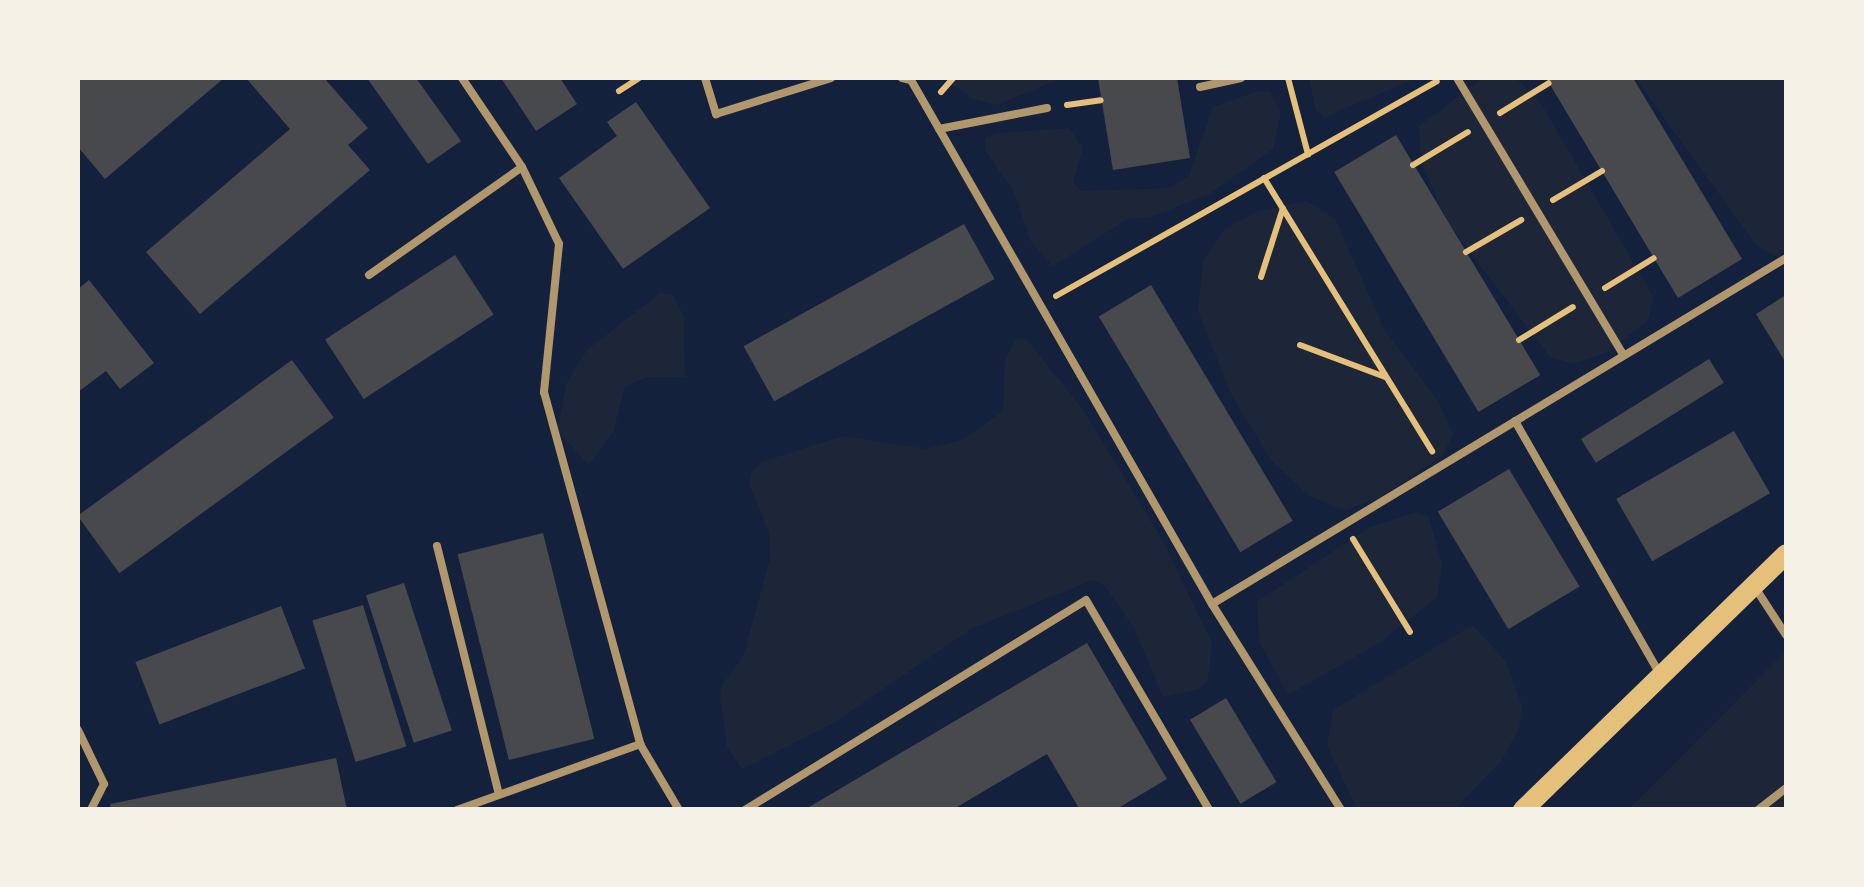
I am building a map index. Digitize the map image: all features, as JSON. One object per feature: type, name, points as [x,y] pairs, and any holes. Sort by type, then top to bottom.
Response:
[{"type":"main road","points":[[1523,810],[1786,554]]},
{"type":"lane","points":[[462,78],[522,167],[558,244],[544,392],[640,744],[678,810]]},
{"type":"lane","points":[[705,78],[716,114],[830,78]]},
{"type":"lane","points":[[902,78],[911,80],[1212,604],[1341,810]]},
{"type":"lane","points":[[1200,86],[1241,78]]},
{"type":"lane","points":[[1457,78],[1623,354]]},
{"type":"lane","points":[[939,130],[1047,108]]},
{"type":"lane","points":[[369,275],[522,167]]},
{"type":"lane","points":[[1212,604],[1786,258]]},
{"type":"lane","points":[[1515,420],[1660,674]]},
{"type":"lane","points":[[437,546],[499,794]]},
{"type":"lane","points":[[1754,585],[1786,634]]},
{"type":"lane","points":[[745,810],[1086,600],[1209,810]]},
{"type":"lane","points":[[78,730],[104,784],[90,810]]},
{"type":"lane","points":[[457,810],[640,744]]},
{"type":"lane","points":[[1758,810],[1786,788]]},
{"type":"path","points":[[618,91],[639,78]]},
{"type":"path","points":[[1288,78],[1308,154]]},
{"type":"path","points":[[1041,304],[1442,78]]},
{"type":"path","points":[[1047,108],[1102,100]]},
{"type":"path","points":[[1264,178],[1440,465]]},
{"type":"path","points":[[1261,278],[1283,208]]},
{"type":"path","points":[[1300,345],[1386,378]]},
{"type":"path","points":[[1344,524],[1410,632]]},
{"type":"shaded area","points":[[943,78],[1061,78],[997,105],[973,99]]},
{"type":"shaded area","points":[[1309,78],[1417,78],[1325,117],[1316,111]]},
{"type":"shaded area","points":[[1483,78],[1516,78],[1542,105],[1654,298],[1648,320],[1608,352],[1573,364],[1550,357],[1448,223],[1421,162],[1419,126]]},
{"type":"shaded area","points":[[1786,78],[1786,247],[1777,257],[1756,245],[1636,79]]},
{"type":"shaded area","points":[[1258,91],[1270,92],[1281,113],[1273,149],[1211,193],[1153,216],[1128,219],[1053,266],[1031,242],[1014,192],[985,150],[985,138],[996,133],[1069,128],[1083,148],[1073,182],[1081,191],[1169,188],[1189,176],[1213,107]]},
{"type":"shaded area","points":[[1306,201],[1335,219],[1385,331],[1437,399],[1453,434],[1443,455],[1381,497],[1346,510],[1309,496],[1271,460],[1232,396],[1198,311],[1203,261],[1224,230],[1258,211]]},
{"type":"shaded area","points":[[660,293],[672,294],[684,316],[685,377],[648,377],[625,386],[613,433],[589,465],[557,431],[567,382],[587,350]]},
{"type":"shaded area","points":[[1016,338],[1027,340],[1081,407],[1162,539],[1212,643],[1208,680],[1199,689],[1163,697],[1134,628],[1105,586],[1093,580],[971,629],[835,722],[742,769],[727,747],[720,698],[721,686],[743,657],[770,559],[769,533],[749,484],[752,472],[761,462],[843,436],[926,449],[962,440],[1003,411],[1005,360]]},
{"type":"shaded area","points":[[1417,512],[1429,517],[1442,564],[1437,598],[1377,644],[1288,695],[1259,641],[1257,602],[1370,527]]},
{"type":"shaded area","points":[[1472,625],[1505,660],[1522,705],[1519,729],[1501,761],[1455,809],[1357,809],[1327,745],[1333,710]]},
{"type":"shaded area","points":[[1786,651],[1786,809],[1630,810],[1632,806]]},
{"type":"building","points":[[78,78],[224,78],[105,179],[78,147]]},
{"type":"building","points":[[246,78],[324,78],[368,128],[348,145],[370,170],[200,314],[146,252],[290,129]]},
{"type":"building","points":[[367,78],[416,78],[461,141],[428,164]]},
{"type":"building","points":[[501,78],[560,78],[577,104],[536,131]]},
{"type":"building","points":[[1098,78],[1177,78],[1190,158],[1113,170]]},
{"type":"building","points":[[1546,78],[1633,78],[1742,259],[1678,298]]},
{"type":"building","points":[[636,102],[710,208],[623,269],[559,178],[617,136],[607,122]]},
{"type":"building","points":[[1396,135],[1540,375],[1478,412],[1334,172]]},
{"type":"building","points":[[964,224],[995,279],[774,401],[744,346]]},
{"type":"building","points":[[455,255],[494,315],[364,399],[325,339]]},
{"type":"building","points":[[89,280],[154,363],[120,389],[106,371],[78,392],[78,289]]},
{"type":"building","points":[[1151,285],[1293,521],[1240,552],[1099,316]]},
{"type":"building","points":[[1786,295],[1786,363],[1756,314]]},
{"type":"building","points":[[1709,359],[1724,383],[1596,463],[1581,439]]},
{"type":"building","points":[[292,360],[334,417],[119,573],[78,515]]},
{"type":"building","points":[[1734,431],[1770,493],[1652,561],[1616,499]]},
{"type":"building","points":[[1509,469],[1580,586],[1508,629],[1438,512]]},
{"type":"building","points":[[543,533],[594,739],[509,760],[458,554]]},
{"type":"building","points":[[404,583],[452,730],[414,743],[366,595]]},
{"type":"building","points":[[363,605],[406,747],[356,762],[312,620]]},
{"type":"building","points":[[281,606],[305,669],[159,724],[135,662]]},
{"type":"building","points":[[1087,643],[1167,779],[1115,810],[1080,810],[1047,754],[952,810],[804,810]]},
{"type":"building","points":[[1226,698],[1276,782],[1240,804],[1190,720]]},
{"type":"building","points":[[336,758],[347,810],[111,810],[110,804]]}]
